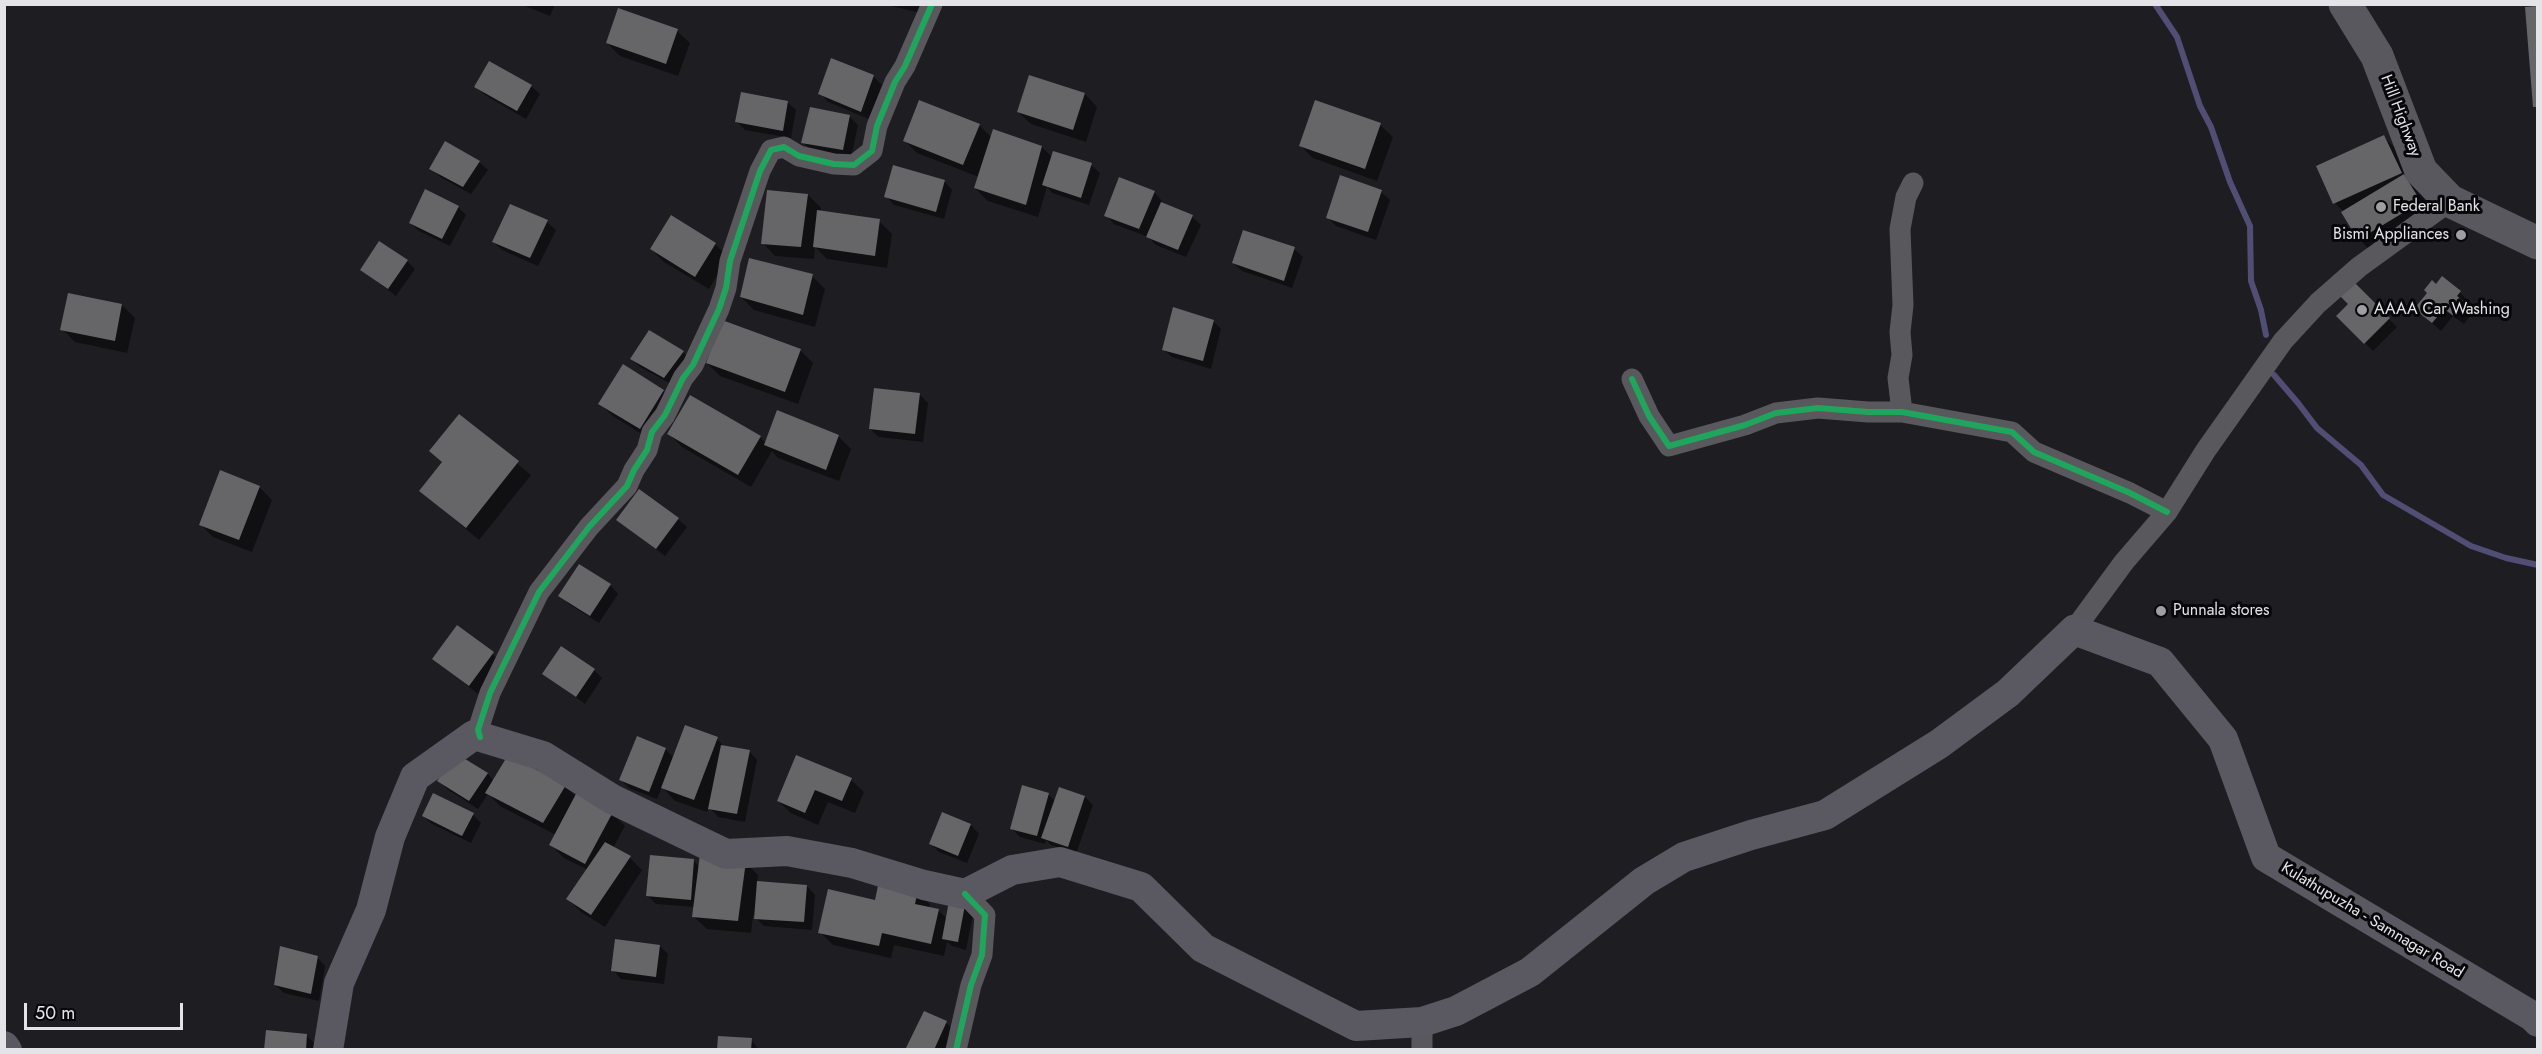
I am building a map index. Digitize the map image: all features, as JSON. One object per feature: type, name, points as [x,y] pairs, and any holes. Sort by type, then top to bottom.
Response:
[{"type":"main road","name":"Hill Highway","points":[[2344,4],[2378,56],[2421,171],[2450,201],[2538,243]]},
{"type":"main road","points":[[328,1050],[339,983],[371,910],[390,837],[415,777],[474,735],[543,756],[612,800],[726,854],[787,851],[852,863],[924,885],[965,894],[1012,870],[1060,862],[1141,887],[1203,948],[1356,1026],[1422,1036],[1456,1011],[1530,972],[1644,881],[1684,857],[1751,835],[1825,815],[1947,738],[2007,693],[2074,630]]},
{"type":"main road","name":"Kulathupuzha - Samnagar Road","points":[[2074,630],[2160,662],[2223,739],[2265,857],[2536,1015]]},
{"type":"main road","points":[[4,1046],[7,1050]]},
{"type":"street","points":[[480,738],[478,730],[490,693],[539,592],[583,534],[627,486],[634,470],[648,450],[652,432],[665,415],[683,378],[693,365],[719,309],[730,261],[760,171],[771,150],[784,147],[799,156],[834,164],[854,165],[872,151],[877,126],[932,4]]},
{"type":"street","points":[[1902,412],[1898,378],[1902,355],[1900,332],[1903,305],[1900,229],[1906,197],[1913,183]]},
{"type":"street","points":[[2074,630],[2124,562],[2167,512],[2206,450],[2283,341],[2318,303],[2359,267],[2450,201]]},
{"type":"street","points":[[1632,379],[1649,416],[1669,446],[1745,425],[1776,413],[1818,408],[1902,412],[2012,432],[2034,452],[2130,493],[2167,512]]},
{"type":"street","points":[[956,1050],[971,985],[982,954],[985,915],[965,894]]},
{"type":"building","points":[[2538,6],[2538,107],[2533,107],[2525,7]]},
{"type":"building","points":[[618,8],[678,29],[666,64],[606,43]]},
{"type":"building","points":[[831,58],[874,75],[861,112],[818,94]]},
{"type":"building","points":[[489,61],[532,85],[517,111],[474,87]]},
{"type":"building","points":[[1029,75],[1085,93],[1073,130],[1017,112]]},
{"type":"building","points":[[741,92],[788,101],[783,131],[735,122]]},
{"type":"building","points":[[919,100],[980,124],[963,165],[903,141]]},
{"type":"building","points":[[1315,100],[1381,123],[1365,169],[1299,146]]},
{"type":"building","points":[[810,107],[850,115],[843,150],[801,143]]},
{"type":"building","points":[[993,129],[1042,146],[1026,205],[974,188]]},
{"type":"building","points":[[2384,135],[2402,173],[2333,204],[2316,166]]},
{"type":"building","points":[[445,141],[480,161],[463,187],[429,169]]},
{"type":"building","points":[[1053,151],[1092,163],[1081,198],[1042,185]]},
{"type":"building","points":[[893,165],[945,180],[936,212],[884,197]]},
{"type":"building","name":"Federal Bank","points":[[2404,174],[2421,202],[2358,240],[2341,212]]},
{"type":"building","points":[[1340,175],[1382,190],[1368,232],[1326,218]]},
{"type":"building","points":[[1119,177],[1155,191],[1139,229],[1104,216]]},
{"type":"building","points":[[425,189],[459,206],[442,239],[409,223]]},
{"type":"building","points":[[767,190],[808,194],[801,247],[761,244]]},
{"type":"building","points":[[1161,202],[1193,215],[1178,250],[1146,237]]},
{"type":"building","points":[[510,204],[548,220],[530,258],[492,242]]},
{"type":"building","points":[[817,210],[880,219],[875,256],[813,247]]},
{"type":"building","points":[[671,215],[716,243],[695,277],[650,249]]},
{"type":"building","points":[[1243,230],[1295,247],[1284,281],[1232,263]]},
{"type":"building","points":[[379,241],[408,260],[388,289],[360,270]]},
{"type":"building","points":[[749,258],[813,274],[803,315],[740,297]]},
{"type":"building","points":[[2442,276],[2461,291],[2457,296],[2466,303],[2455,317],[2444,309],[2432,323],[2414,309],[2427,293],[2424,290],[2432,280],[2436,284]]},
{"type":"building","name":"AAAA Car Washing","points":[[2352,280],[2390,318],[2364,344],[2336,316],[2348,304],[2338,294]]},
{"type":"building","points":[[68,293],[122,304],[115,341],[60,330]]},
{"type":"building","points":[[1173,307],[1214,320],[1203,361],[1162,350]]},
{"type":"building","points":[[722,320],[801,349],[785,392],[706,363]]},
{"type":"building","points":[[649,330],[684,351],[664,378],[630,359]]},
{"type":"building","points":[[623,364],[664,390],[640,429],[598,404]]},
{"type":"building","points":[[874,388],[920,393],[915,434],[869,429]]},
{"type":"building","points":[[690,395],[761,436],[738,475],[667,434]]},
{"type":"building","points":[[777,410],[839,435],[826,470],[764,445]]},
{"type":"building","points":[[459,414],[519,461],[466,528],[419,491],[442,462],[429,451]]},
{"type":"building","points":[[220,470],[260,486],[239,540],[199,525]]},
{"type":"building","points":[[639,489],[679,518],[656,549],[616,520]]},
{"type":"building","points":[[579,564],[611,584],[590,616],[558,596]]},
{"type":"building","points":[[457,625],[494,652],[469,686],[432,659]]},
{"type":"building","points":[[561,646],[595,669],[576,697],[542,674]]},
{"type":"building","points":[[685,725],[718,737],[694,800],[661,788]]},
{"type":"building","points":[[637,736],[666,748],[649,792],[619,780]]},
{"type":"building","points":[[721,745],[750,750],[737,814],[708,809]]},
{"type":"building","points":[[457,754],[488,773],[469,801],[437,781]]},
{"type":"building","points":[[508,755],[566,785],[543,823],[485,793]]},
{"type":"building","points":[[796,755],[852,778],[842,801],[815,790],[805,813],[777,801]]},
{"type":"building","points":[[1022,785],[1049,793],[1037,836],[1010,829]]},
{"type":"building","points":[[1059,787],[1085,796],[1068,847],[1041,838]]},
{"type":"building","points":[[577,792],[613,812],[585,864],[549,845]]},
{"type":"building","points":[[433,793],[474,813],[462,836],[422,816]]},
{"type":"building","points":[[942,812],[971,824],[958,856],[929,844]]},
{"type":"building","points":[[605,842],[631,856],[591,915],[566,899]]},
{"type":"building","points":[[700,854],[746,861],[738,921],[692,917]]},
{"type":"building","points":[[650,855],[694,859],[691,900],[646,896]]},
{"type":"building","points":[[757,881],[807,885],[804,922],[754,919]]},
{"type":"building","points":[[879,881],[918,890],[915,904],[939,909],[931,944],[882,933],[879,946],[818,933],[828,889],[875,900]]},
{"type":"building","points":[[949,901],[965,905],[958,942],[942,939]]},
{"type":"building","points":[[615,939],[660,945],[656,977],[611,971]]},
{"type":"building","points":[[280,946],[318,956],[311,994],[274,985]]},
{"type":"building","points":[[924,1011],[947,1021],[934,1050],[905,1050]]},
{"type":"building","points":[[266,1030],[307,1034],[306,1050],[264,1050]]},
{"type":"building","points":[[718,1036],[752,1038],[751,1050],[717,1050]]},
{"type":"waterway","points":[[2155,4],[2177,37],[2200,106],[2211,127],[2230,182],[2250,226],[2251,281],[2261,310],[2266,335]]},
{"type":"waterway","points":[[2274,375],[2317,428],[2361,465],[2383,495],[2471,546],[2506,558],[2538,565]]},
{"type":"cycle path","points":[[480,737],[478,730],[490,693],[539,592],[589,527],[627,486],[647,450],[652,432],[665,415],[683,378],[693,365],[719,309],[726,288],[730,261],[760,171],[771,150],[784,147],[799,156],[834,164],[854,165],[872,151],[877,126],[932,4]]},
{"type":"cycle path","points":[[1632,379],[1649,416],[1669,446],[1745,425],[1776,413],[1818,408],[1902,412],[2012,432],[2034,452],[2130,493],[2167,512]]},
{"type":"cycle path","points":[[956,1050],[971,985],[982,955],[985,915],[965,894]]},
{"type":"place","name":"Federal Bank","points":[[2381,207]]},
{"type":"place","name":"Bismi Appliances","points":[[2461,235]]},
{"type":"place","name":"AAAA Car Washing","points":[[2362,310]]},
{"type":"place","name":"Punnala stores","points":[[2161,611]]}]
